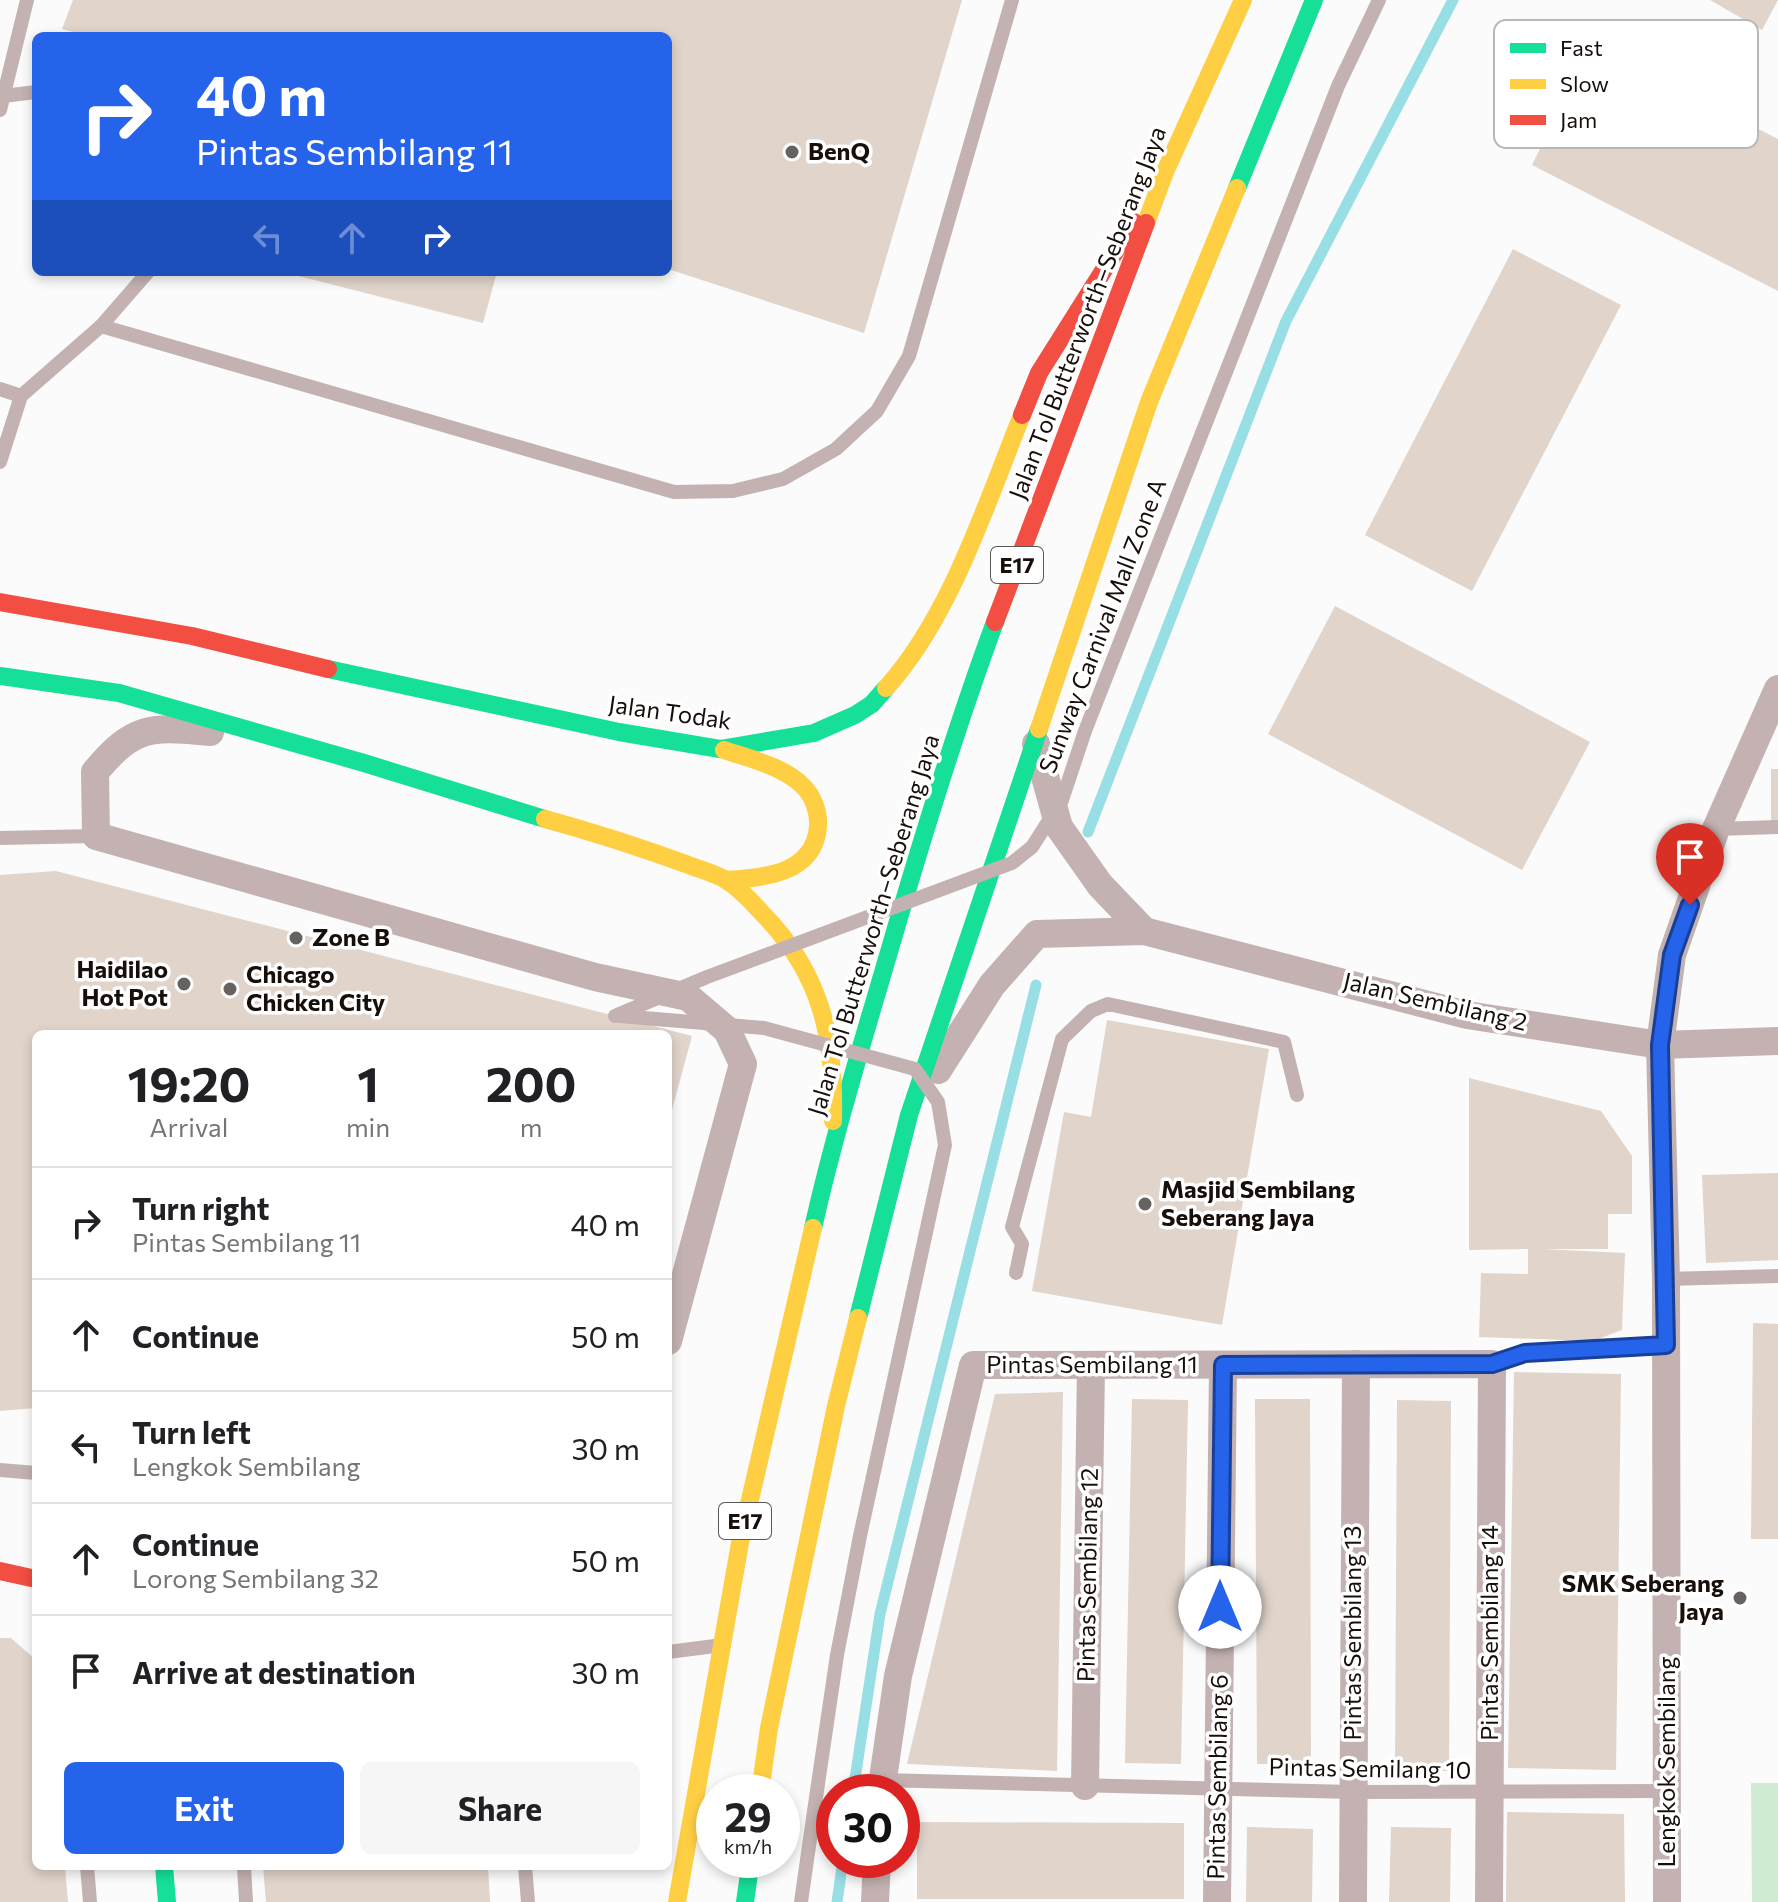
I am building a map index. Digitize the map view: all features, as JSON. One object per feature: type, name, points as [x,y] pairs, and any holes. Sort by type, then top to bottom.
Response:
[{"type":"main road","name":"Jalan Tol Butterworth–Seberang Jaya","points":[[677,1902],[740,1543],[832,1145],[907,890],[974,679],[1165,172],[1243,0]]},
{"type":"main road","points":[[763,1774],[769,1728],[836,1406],[909,1115],[1149,402],[1314,0]]},
{"type":"main road","name":"Jalan Todak","points":[[0,602],[192,636],[387,683],[604,729],[720,749],[791,739],[825,729],[872,704],[900,673],[954,585],[1039,373],[1165,172]]},
{"type":"main road","points":[[0,676],[119,693],[627,842],[726,880],[783,934],[817,992],[827,1026],[834,1083],[832,1145]]},
{"type":"main road","points":[[720,749],[778,771],[801,785],[813,801],[819,825],[812,850],[796,866],[773,876],[726,880]]},
{"type":"main road","points":[[0,1571],[32,1578]]},
{"type":"main road","points":[[164,1870],[167,1902]]},
{"type":"main road","points":[[745,1902],[748,1878]]},
{"type":"street","name":"Lengkok Sembilang","points":[[1667,1902],[1666,1279],[1660,1045],[1672,955],[1716,829],[1778,689]]},
{"type":"street","points":[[270,737],[165,728],[135,733],[113,750],[95,772],[96,836],[595,977],[688,997],[727,1030],[743,1064],[672,1326]]},
{"type":"street","points":[[1035,740],[1059,827],[1100,885],[1144,931]]},
{"type":"street","name":"Jalan Sembilang 2","points":[[909,1115],[992,985],[1037,934],[1144,931],[1467,1015],[1660,1045],[1778,1041]]},
{"type":"street","name":"Pintas Sembilang 13","points":[[1353,1902],[1356,1364]]},
{"type":"street","name":"Pintas Sembilang 11","points":[[883,1774],[898,1676],[973,1365],[1492,1364]]},
{"type":"street","name":"Pintas Sembilang 14","points":[[1489,1902],[1492,1364]]},
{"type":"street","name":"Pintas Sembilang 12","points":[[1085,1786],[1091,1365]]},
{"type":"street","name":"Pintas Sembilang 6","points":[[1217,1902],[1223,1365]]},
{"type":"street","points":[[875,1902],[876,1878]]},
{"type":"lane","points":[[27,0],[7,44],[2,103],[32,93]]},
{"type":"lane","points":[[101,326],[674,492],[733,491],[783,479],[836,449],[877,411],[909,356],[1012,0]]},
{"type":"lane","name":"Sunway Carnival Mall Zone A","points":[[801,1902],[837,1655],[945,1145],[938,1102],[915,1069],[764,1028],[615,1016],[707,977],[1012,863],[1032,847],[1062,800],[1100,691],[1338,86],[1379,0]]},
{"type":"lane","points":[[0,462],[21,396],[101,326],[145,276]]},
{"type":"lane","points":[[0,389],[21,396]]},
{"type":"lane","points":[[1716,829],[1778,827]]},
{"type":"lane","points":[[0,838],[96,836]]},
{"type":"lane","points":[[1016,1273],[1022,1244],[1012,1227],[1062,1039],[1091,1011],[1108,1004],[1284,1042],[1297,1095]]},
{"type":"lane","points":[[1666,1279],[1778,1276]]},
{"type":"lane","points":[[1492,1364],[1525,1353],[1666,1345]]},
{"type":"lane","points":[[0,1470],[32,1473]]},
{"type":"lane","points":[[672,1651],[722,1645]]},
{"type":"lane","name":"Pintas Semilang 10","points":[[920,1786],[1352,1792],[1667,1791]]},
{"type":"lane","points":[[87,1870],[90,1902]]},
{"type":"lane","points":[[244,1870],[246,1902]]},
{"type":"lane","points":[[525,1870],[528,1902]]},
{"type":"green space","points":[[1751,1783],[1778,1783],[1778,1902],[1752,1902]]},
{"type":"building","name":"BenQ","points":[[73,0],[962,0],[864,333],[672,270],[672,32],[73,32],[62,29]]},
{"type":"building","points":[[1710,0],[1778,0],[1762,30],[1758,28],[1758,20],[1745,20]]},
{"type":"building","points":[[1758,129],[1778,139],[1778,291],[1532,165],[1540,148],[1758,148]]},
{"type":"building","points":[[1513,249],[1621,305],[1472,591],[1365,535]]},
{"type":"building","points":[[299,276],[496,276],[483,323]]},
{"type":"building","points":[[1335,606],[1590,742],[1522,870],[1268,734]]},
{"type":"building","points":[[1771,769],[1778,769],[1778,823],[1771,823]]},
{"type":"building","points":[[56,871],[669,1030],[32,1030],[32,1408],[0,1411],[0,875]]},
{"type":"building","name":"Masjid Sembilang Seberang Jaya","points":[[1107,1020],[1269,1049],[1222,1325],[1032,1291],[1064,1112],[1091,1117]]},
{"type":"building","points":[[672,1031],[692,1036],[672,1110]]},
{"type":"building","points":[[1469,1078],[1601,1111],[1632,1156],[1632,1214],[1608,1214],[1608,1249],[1542,1249],[1625,1253],[1622,1330],[1593,1341],[1479,1337],[1481,1273],[1528,1274],[1528,1249],[1469,1250]]},
{"type":"building","points":[[1778,1173],[1778,1260],[1706,1263],[1702,1175]]},
{"type":"building","points":[[1753,1323],[1778,1324],[1778,1539],[1751,1539]]},
{"type":"building","points":[[1514,1372],[1621,1374],[1616,1770],[1508,1768]]},
{"type":"building","points":[[1063,1392],[1057,1771],[907,1764],[995,1394]]},
{"type":"building","points":[[1132,1399],[1188,1400],[1181,1764],[1125,1763]]},
{"type":"building","points":[[1255,1399],[1310,1399],[1311,1764],[1257,1764]]},
{"type":"building","points":[[1397,1400],[1451,1401],[1449,1771],[1395,1770]]},
{"type":"building","points":[[0,1638],[11,1638],[32,1656],[32,1870],[65,1870],[68,1902],[0,1902]]},
{"type":"building","points":[[1507,1812],[1624,1814],[1625,1902],[1506,1902]]},
{"type":"building","points":[[920,1822],[1184,1823],[1184,1899],[917,1899]]},
{"type":"building","points":[[1247,1827],[1313,1829],[1312,1902],[1246,1902]]},
{"type":"building","points":[[1391,1827],[1451,1828],[1450,1902],[1389,1902]]},
{"type":"building","points":[[263,1870],[488,1870],[490,1902],[266,1902]]},
{"type":"waterway","points":[[1088,832],[1286,321],[1453,0]]},
{"type":"waterway","points":[[856,1774],[880,1614],[1036,985]]},
{"type":"waterway","points":[[837,1902],[840,1878]]},
{"type":"traffic: fast","points":[[1237,188],[1314,0]]},
{"type":"traffic: fast","points":[[813,1228],[913,869],[995,622]]},
{"type":"traffic: fast","points":[[328,669],[619,732],[720,749],[814,733],[855,715],[872,704],[886,688]]},
{"type":"traffic: fast","points":[[0,676],[119,693],[545,819]]},
{"type":"traffic: fast","points":[[858,1318],[909,1115],[1039,729]]},
{"type":"traffic: fast","points":[[164,1870],[167,1902]]},
{"type":"traffic: fast","points":[[745,1902],[748,1878]]},
{"type":"traffic: slow","points":[[1146,223],[1165,172],[1243,0]]},
{"type":"traffic: slow","points":[[1039,729],[1149,402],[1237,188]]},
{"type":"traffic: slow","points":[[886,688],[930,627],[948,593],[1022,415]]},
{"type":"traffic: slow","points":[[724,750],[766,764],[795,779],[810,794],[818,821],[815,842],[797,864],[771,875],[726,880]]},
{"type":"traffic: slow","points":[[545,819],[716,875],[736,887],[754,904],[799,960],[821,1009],[831,1062],[833,1121]]},
{"type":"traffic: slow","points":[[677,1902],[740,1543],[813,1228]]},
{"type":"traffic: slow","points":[[763,1774],[769,1728],[836,1406],[858,1318]]},
{"type":"traffic: jam","points":[[1022,415],[1039,373],[1134,222]]},
{"type":"traffic: jam","points":[[995,622],[1146,223]]},
{"type":"traffic: jam","points":[[0,602],[192,636],[328,669]]},
{"type":"traffic: jam","points":[[0,1571],[32,1578]]},
{"type":"place","name":"BenQ","points":[[792,152]]},
{"type":"place","name":"Zone B","points":[[296,938]]},
{"type":"place","name":"Haidilao Hot Pot","points":[[184,984]]},
{"type":"place","name":"Chicago Chicken City","points":[[230,989]]},
{"type":"place","name":"Masjid Sembilang Seberang Jaya","points":[[1145,1204]]},
{"type":"place","name":"SMK Seberang Jaya","points":[[1740,1598]]},
{"type":"route","points":[[1220,1607],[1223,1365],[1492,1364],[1525,1353],[1666,1345],[1660,1045],[1672,955],[1690,905]]}]
